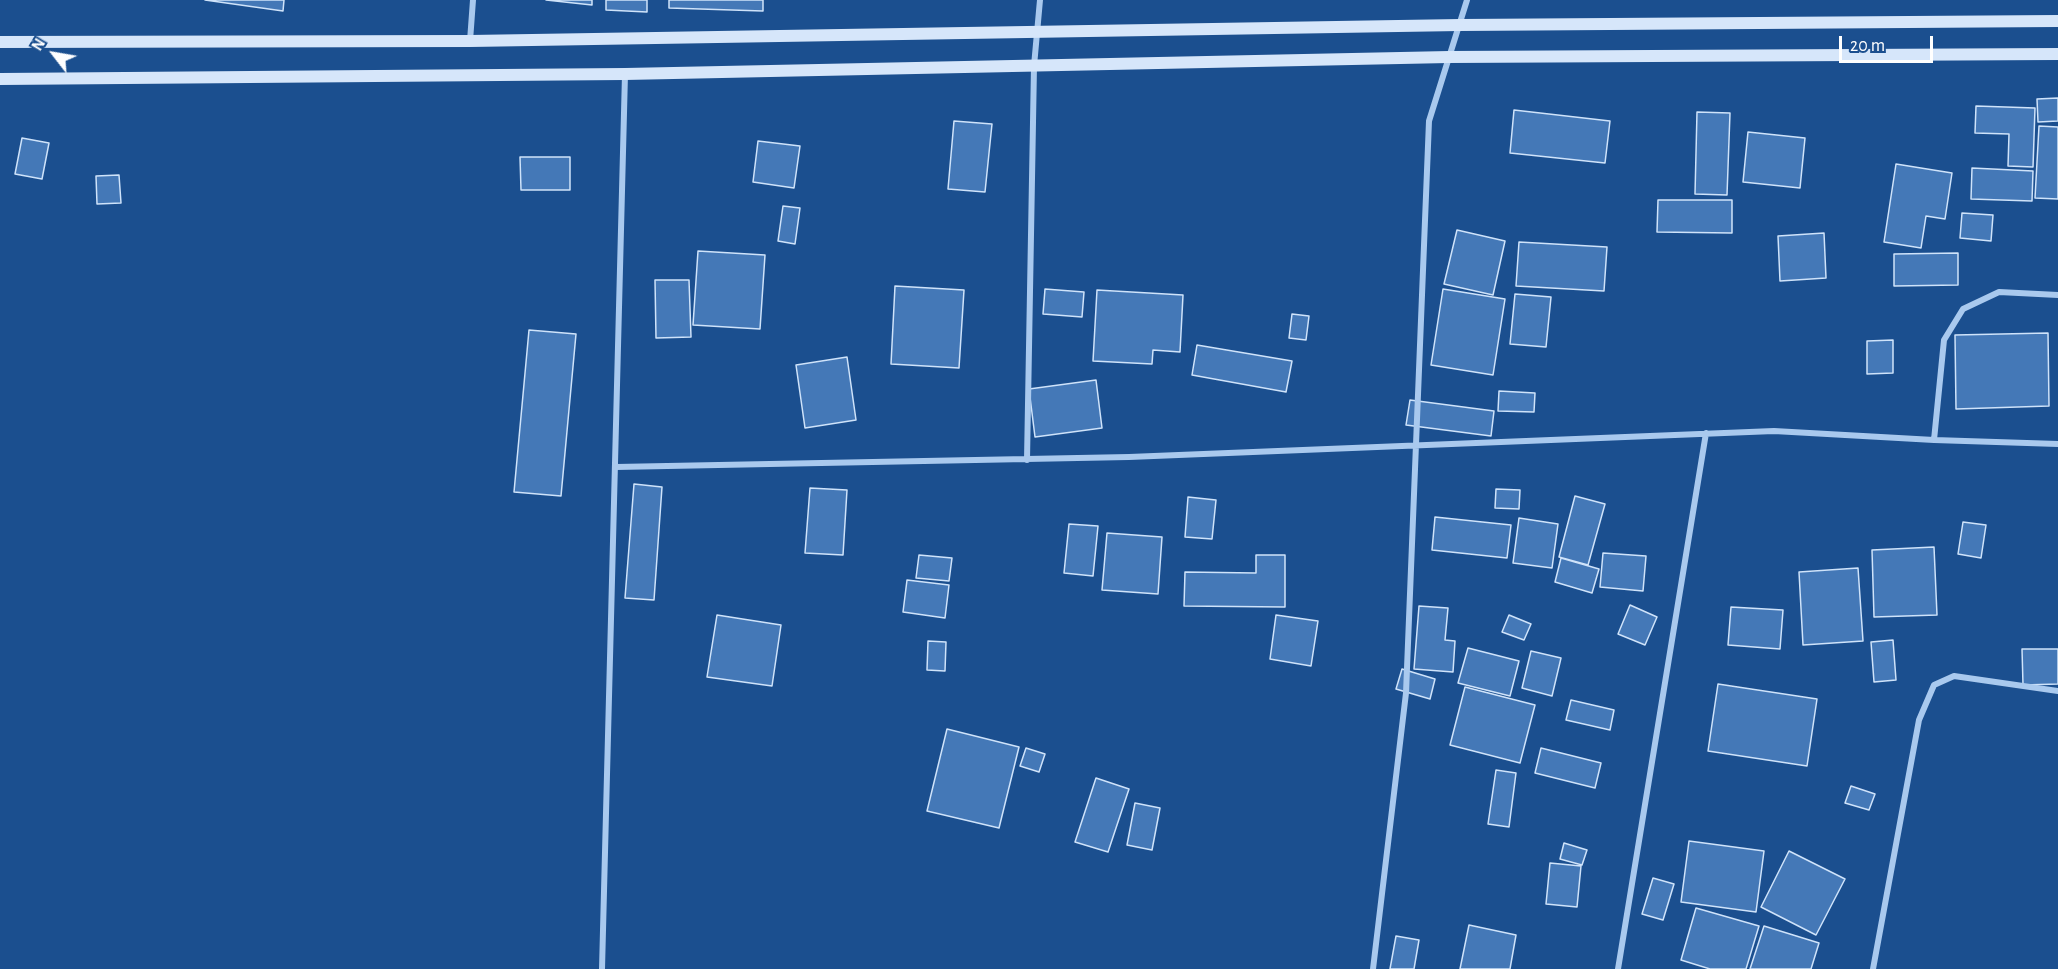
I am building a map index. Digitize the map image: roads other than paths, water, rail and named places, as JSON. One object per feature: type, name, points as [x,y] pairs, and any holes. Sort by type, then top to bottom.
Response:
[{"type":"main road","points":[[0,42],[470,41],[1460,26],[2058,21]]},
{"type":"main road","points":[[0,79],[625,74],[1449,57],[2058,54]]},
{"type":"street","points":[[470,41],[473,0]]},
{"type":"street","points":[[1027,460],[1034,66],[1040,0]]},
{"type":"street","points":[[1373,969],[1406,693],[1429,121],[1467,0]]},
{"type":"street","points":[[602,969],[625,74]]},
{"type":"street","points":[[1934,440],[1944,340],[1963,309],[2000,292],[2058,296]]},
{"type":"street","points":[[616,467],[1129,457],[1774,431],[2058,444]]},
{"type":"street","points":[[1618,969],[1706,433]]},
{"type":"street","points":[[1873,969],[1919,720],[1934,685],[1954,676],[2058,691]]}]
